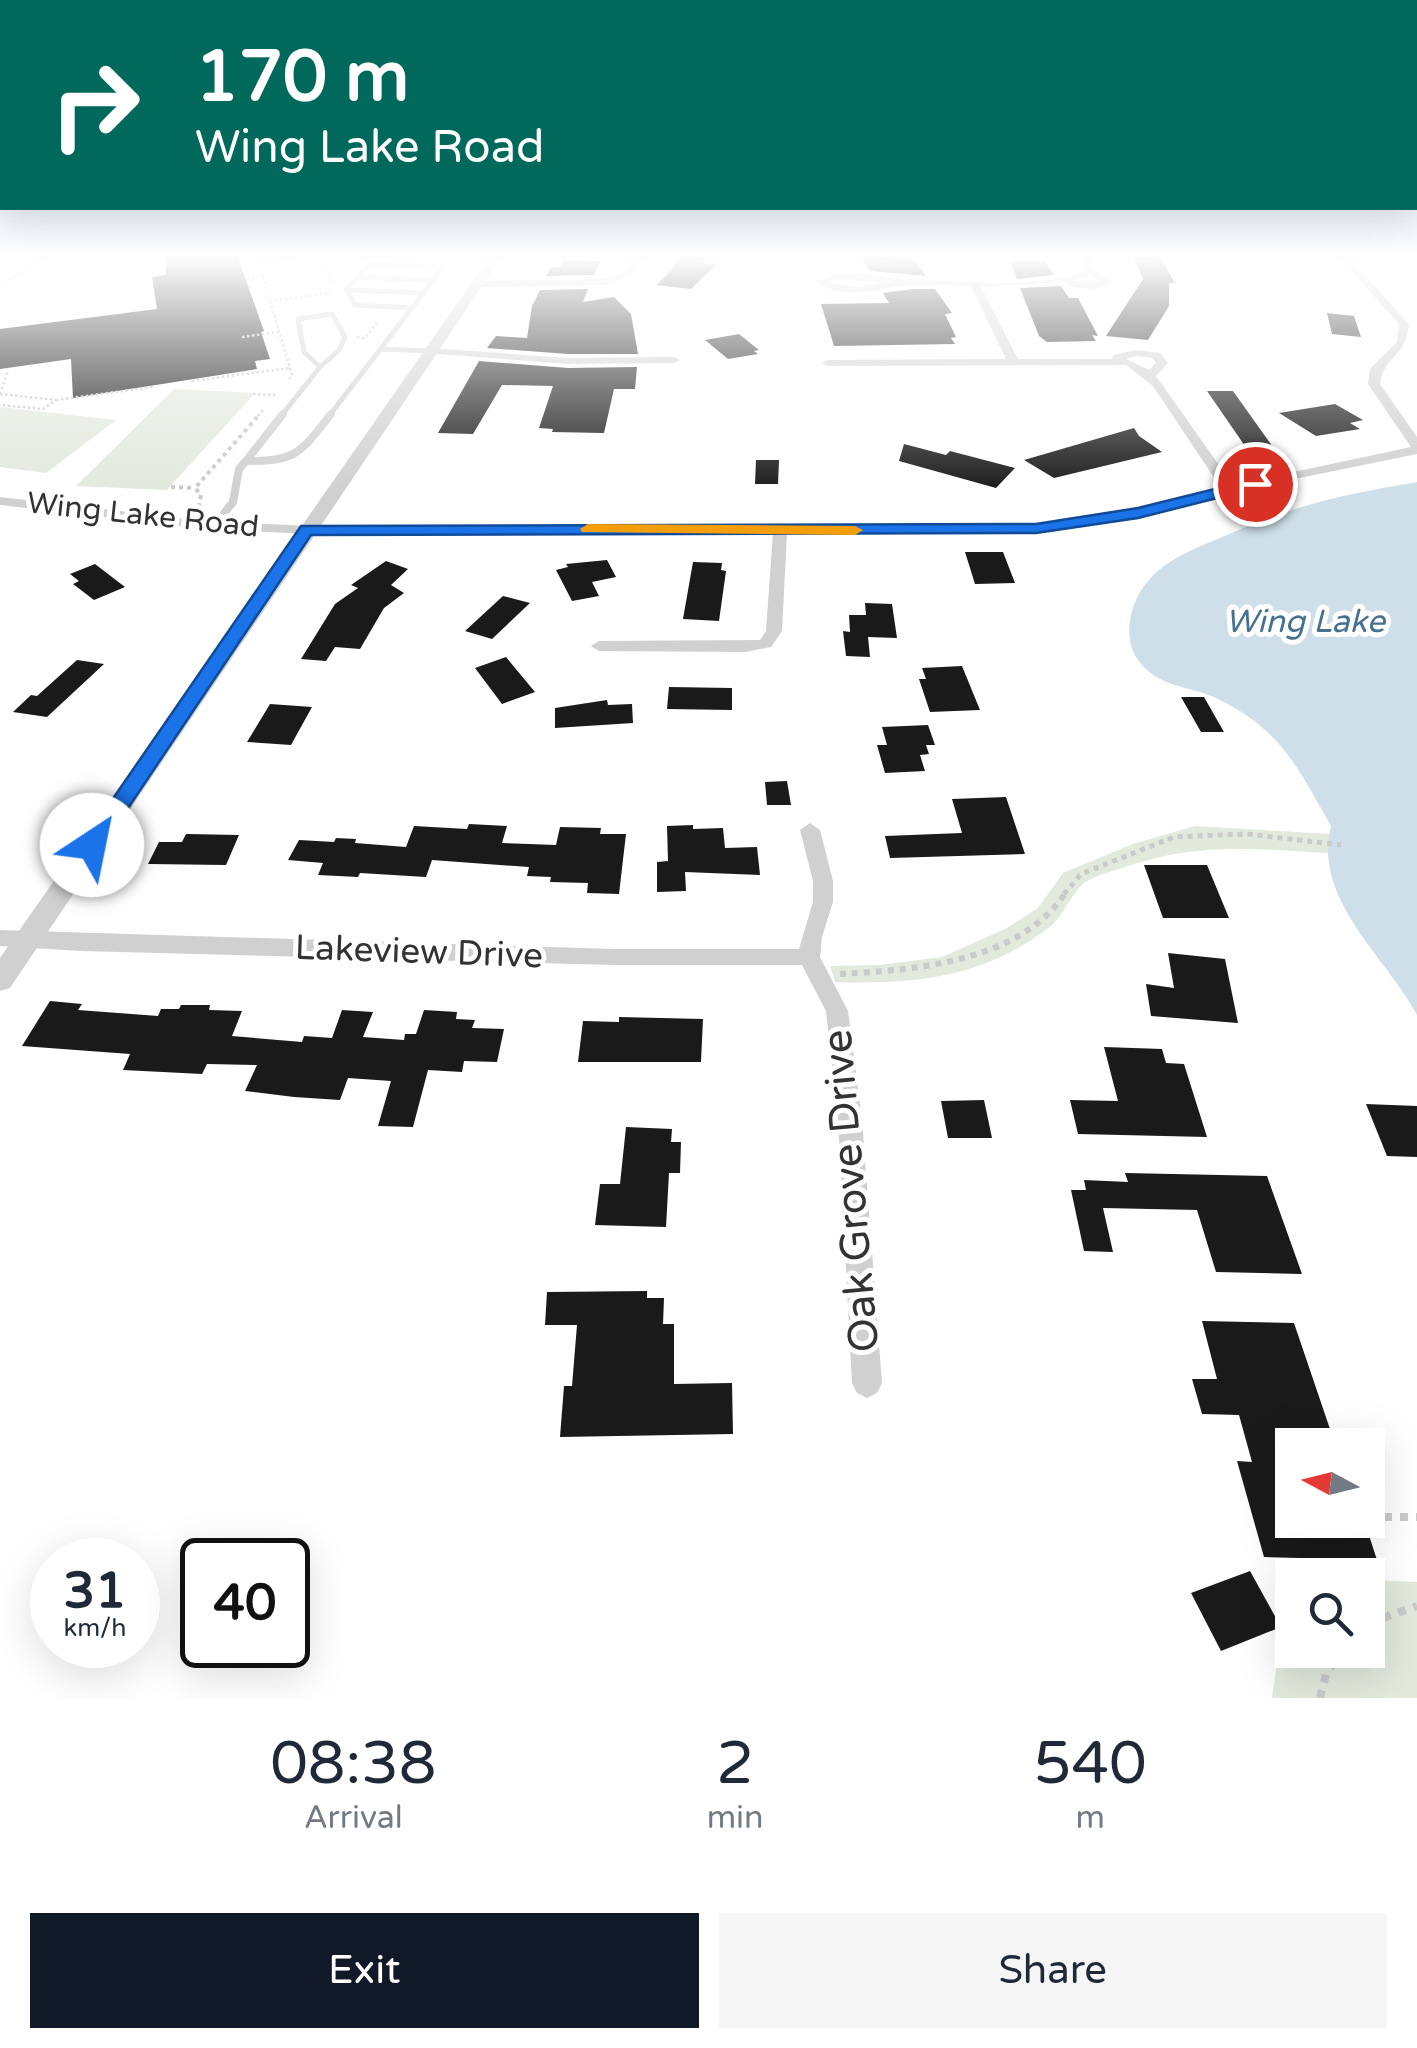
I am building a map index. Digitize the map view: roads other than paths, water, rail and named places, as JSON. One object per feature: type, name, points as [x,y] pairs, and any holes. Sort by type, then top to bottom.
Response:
[{"type":"street","points":[[0,980],[442,334]]},
{"type":"street","points":[[1000,334],[1013,361]]},
{"type":"street","points":[[1403,334],[1402,342],[1373,376],[1380,395],[1417,448]]},
{"type":"street","points":[[430,351],[568,361],[674,360]]},
{"type":"street","points":[[828,363],[1111,360],[1136,365],[1151,375],[1214,474],[1230,490]]},
{"type":"street","name":"Wing Lake Road","points":[[0,501],[215,525],[306,530],[1036,528],[1119,517],[1417,448]]},
{"type":"street","points":[[599,646],[745,648],[765,644],[774,631],[780,531]]},
{"type":"street","points":[[810,830],[820,863],[823,902],[811,937],[816,966]]},
{"type":"street","name":"Lakeview Drive","points":[[0,938],[816,966]]},
{"type":"street","name":"Oak Grove Drive","points":[[816,966],[837,1012],[850,1120],[868,1383]]},
{"type":"lane","points":[[301,334],[304,352],[320,367]]},
{"type":"lane","points":[[215,525],[233,502],[238,470],[320,367],[340,350],[343,334]]},
{"type":"lane","points":[[246,461],[279,461],[299,455],[392,334]]},
{"type":"lane","points":[[380,349],[430,351]]},
{"type":"water","name":"Wing Lake","points":[[1417,482],[1417,1015],[1342,903],[1328,853],[1331,826],[1285,752],[1238,710],[1154,675],[1134,653],[1129,628],[1145,585],[1157,572],[1188,552],[1306,506]]}]
